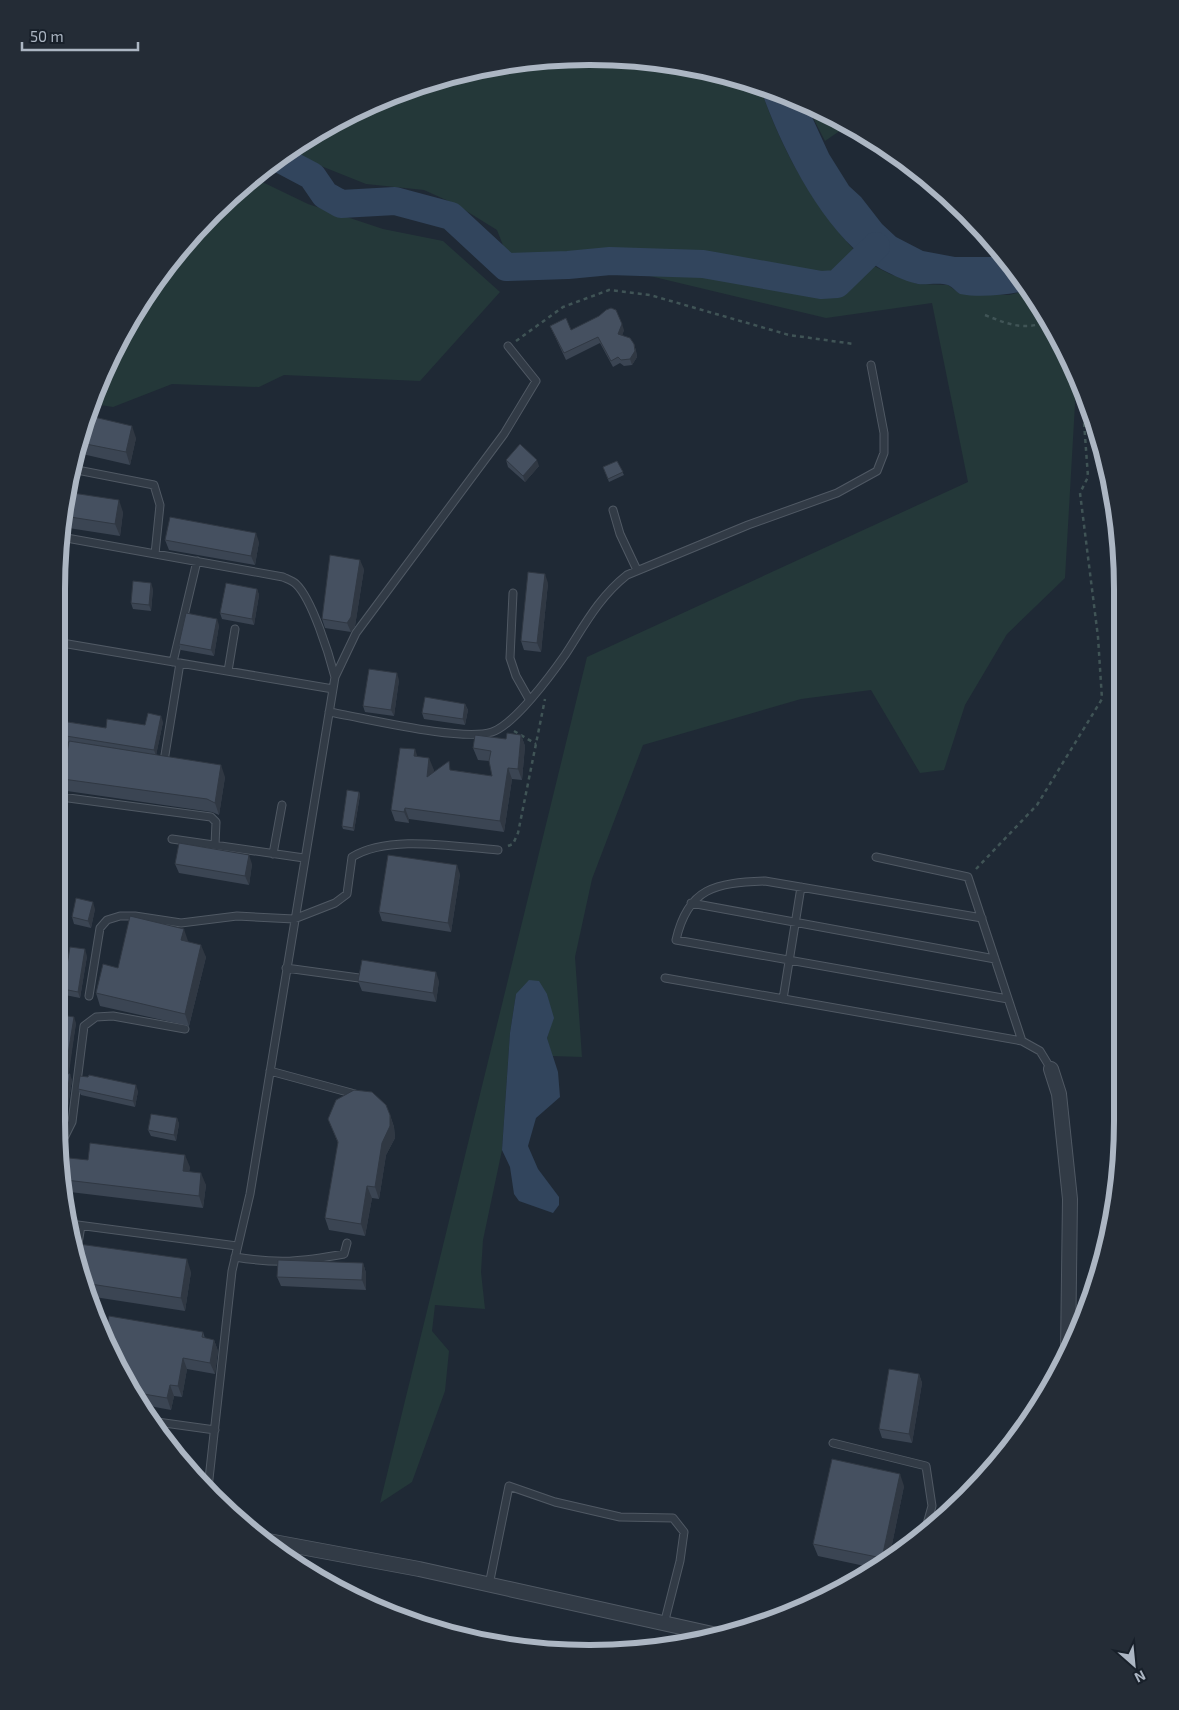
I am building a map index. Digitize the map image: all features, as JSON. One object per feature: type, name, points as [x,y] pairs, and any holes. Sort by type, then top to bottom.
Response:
[{"type":"street","points":[[1051,1069],[1058,1094],[1070,1199],[1068,1334]]},
{"type":"street","points":[[278,1543],[489,1584],[702,1633]]},
{"type":"lane","points":[[209,1480],[235,1256],[250,1194],[335,677],[356,633],[504,434],[536,381],[508,346]]},
{"type":"lane","points":[[330,712],[461,734],[492,732],[505,724],[543,686],[596,605],[611,588],[637,570],[748,525],[837,494],[876,471],[884,453],[884,433],[871,365]]},
{"type":"lane","points":[[79,471],[154,485],[160,505],[155,554]]},
{"type":"lane","points":[[613,510],[620,534],[637,570]]},
{"type":"lane","points":[[67,538],[283,577],[295,583],[304,592],[310,606],[325,642],[335,677]]},
{"type":"lane","points":[[164,761],[176,663],[197,561]]},
{"type":"lane","points":[[513,593],[510,658],[516,676],[530,699]]},
{"type":"lane","points":[[228,671],[235,629]]},
{"type":"lane","points":[[65,644],[332,689]]},
{"type":"lane","points":[[155,760],[173,763]]},
{"type":"lane","points":[[65,775],[67,764]]},
{"type":"lane","points":[[65,798],[211,817],[216,822],[215,846]]},
{"type":"lane","points":[[273,854],[282,805]]},
{"type":"lane","points":[[172,839],[304,858]]},
{"type":"lane","points":[[89,996],[100,928],[107,920],[128,916],[181,923],[237,916],[294,920],[335,903],[347,894],[352,857],[364,850],[418,844],[498,850]]},
{"type":"lane","points":[[876,857],[968,877],[1022,1041]]},
{"type":"lane","points":[[982,918],[765,881],[729,883],[708,888],[691,904],[681,920],[676,940],[1008,999]]},
{"type":"lane","points":[[783,999],[801,887]]},
{"type":"lane","points":[[691,904],[996,958]]},
{"type":"lane","points":[[286,968],[359,978]]},
{"type":"lane","points":[[665,978],[1022,1041],[1040,1051],[1051,1069]]},
{"type":"lane","points":[[65,1135],[72,1122],[84,1026],[96,1017],[113,1016],[184,1029]]},
{"type":"lane","points":[[270,1070],[355,1094]]},
{"type":"lane","points":[[75,1225],[237,1246]]},
{"type":"lane","points":[[79,1239],[81,1226]]},
{"type":"lane","points":[[235,1256],[272,1263],[297,1262],[344,1254],[347,1243]]},
{"type":"lane","points":[[161,1423],[215,1430]]},
{"type":"lane","points":[[833,1443],[926,1466],[932,1506],[928,1521]]},
{"type":"lane","points":[[489,1584],[509,1486],[556,1502],[620,1517],[673,1518],[684,1532],[680,1561],[664,1624]]},
{"type":"path","points":[[508,346],[563,307],[609,290],[650,295],[789,335],[854,344]]},
{"type":"path","points":[[985,314],[1010,325],[1031,327],[1042,324]]},
{"type":"path","points":[[968,877],[1037,805],[1102,699],[1098,637],[1080,493],[1088,477],[1085,419]]},
{"type":"path","points":[[498,850],[513,844],[518,833],[545,708],[546,694],[543,686]]},
{"type":"path","points":[[505,724],[519,735],[536,744]]},
{"type":"green space","points":[[590,65],[658,69],[725,83],[763,95],[778,133],[800,177],[828,218],[859,255],[844,270],[826,281],[705,258],[508,258],[497,230],[455,204],[424,190],[366,184],[295,155],[327,135],[389,105],[421,93],[487,75],[555,66]]},
{"type":"green space","points":[[811,115],[842,130],[825,141]]},
{"type":"green space","points":[[260,181],[308,204],[383,229],[443,241],[500,292],[420,381],[284,375],[259,387],[172,384],[113,407],[99,405],[119,358],[153,298],[195,244]]},
{"type":"green space","points":[[868,263],[890,274],[918,284],[948,285],[959,293],[1009,295],[1022,292],[1044,327],[1075,391],[1065,578],[1007,634],[965,705],[944,770],[920,773],[871,690],[801,699],[643,745],[592,879],[575,957],[582,1057],[552,1056],[547,1038],[553,1018],[547,994],[516,994],[510,1033],[502,1150],[483,1240],[481,1272],[485,1309],[435,1305],[432,1331],[449,1351],[445,1391],[412,1482],[380,1503],[587,657],[968,482],[932,303],[826,318],[650,276],[704,274],[777,283],[818,293],[840,287]]},
{"type":"water","points":[[763,95],[811,114],[829,154],[849,186],[896,237],[923,251],[955,257],[995,257],[1021,291],[976,296],[960,294],[948,285],[918,284],[907,281],[889,273],[867,259],[846,241],[809,192],[780,138]]},
{"type":"water","points":[[529,980],[539,981],[547,994],[554,1018],[547,1038],[558,1072],[560,1097],[536,1118],[528,1146],[538,1169],[559,1197],[559,1205],[553,1213],[519,1201],[514,1194],[510,1167],[502,1150],[510,1033],[516,994]]},
{"type":"building","points":[[611,308],[616,310],[622,324],[618,334],[630,338],[634,344],[635,351],[630,359],[621,360],[618,357],[611,361],[598,337],[564,353],[550,326],[566,318],[571,330]]},
{"type":"building","points":[[94,417],[132,426],[126,452],[86,444]]},
{"type":"building","points":[[520,444],[537,460],[523,476],[506,460]]},
{"type":"building","points":[[617,461],[623,472],[608,479],[603,467]]},
{"type":"building","points":[[74,493],[119,500],[115,524],[70,517]]},
{"type":"building","points":[[170,517],[256,533],[251,556],[165,540]]},
{"type":"building","points":[[330,555],[360,560],[351,617],[347,623],[322,619]]},
{"type":"building","points":[[528,572],[545,574],[537,643],[521,641]]},
{"type":"building","points":[[133,581],[151,583],[149,605],[131,603]]},
{"type":"building","points":[[226,583],[257,589],[252,619],[220,613]]},
{"type":"building","points":[[186,613],[217,619],[211,650],[179,644]]},
{"type":"building","points":[[369,669],[397,673],[391,710],[363,706]]},
{"type":"building","points":[[425,697],[465,704],[463,719],[422,713]]},
{"type":"building","points":[[148,713],[161,716],[154,750],[66,736],[65,722],[106,728],[107,719],[145,725]]},
{"type":"building","points":[[507,733],[521,735],[518,769],[508,768],[500,821],[405,808],[404,812],[391,810],[400,748],[415,749],[414,756],[429,758],[427,777],[449,761],[450,770],[492,776],[489,761],[491,751],[473,748],[475,735],[506,739]]},
{"type":"building","points":[[69,741],[221,765],[215,803],[207,799],[65,779]]},
{"type":"building","points":[[347,790],[359,792],[353,828],[342,826]]},
{"type":"building","points":[[179,843],[249,855],[245,876],[175,864]]},
{"type":"building","points":[[388,855],[457,865],[448,923],[379,912]]},
{"type":"building","points":[[76,898],[93,902],[88,921],[72,917]]},
{"type":"building","points":[[130,916],[184,929],[181,940],[201,945],[185,1014],[96,993],[103,964],[118,968]]},
{"type":"building","points":[[70,947],[85,949],[78,992],[65,989]]},
{"type":"building","points":[[362,960],[436,972],[433,993],[358,981]]},
{"type":"building","points":[[65,1016],[74,1017],[65,1073]]},
{"type":"building","points":[[65,1073],[70,1074],[65,1106]]},
{"type":"building","points":[[89,1075],[136,1085],[133,1101],[78,1089],[80,1076],[88,1077]]},
{"type":"building","points":[[354,1090],[372,1092],[386,1105],[390,1115],[390,1126],[382,1143],[375,1187],[367,1186],[361,1224],[325,1218],[338,1142],[328,1119],[336,1100]]},
{"type":"building","points":[[151,1114],[177,1118],[174,1135],[148,1130]]},
{"type":"building","points":[[90,1143],[185,1155],[183,1171],[201,1173],[199,1196],[68,1180],[69,1158],[88,1160]]},
{"type":"building","points":[[80,1244],[187,1259],[181,1298],[92,1284]]},
{"type":"building","points":[[278,1260],[363,1263],[362,1280],[277,1277]]},
{"type":"building","points":[[109,1316],[203,1332],[202,1337],[214,1340],[210,1363],[183,1358],[178,1386],[170,1385],[167,1398],[142,1394],[107,1326]]},
{"type":"building","points":[[889,1369],[919,1374],[909,1434],[879,1429]]},
{"type":"building","points":[[832,1459],[900,1474],[882,1556],[880,1558],[813,1544]]},
{"type":"waterway","points":[[285,162],[312,176],[325,195],[341,204],[395,201],[451,216],[506,267],[568,265],[610,261],[703,264],[821,285],[837,284],[876,246]]}]
